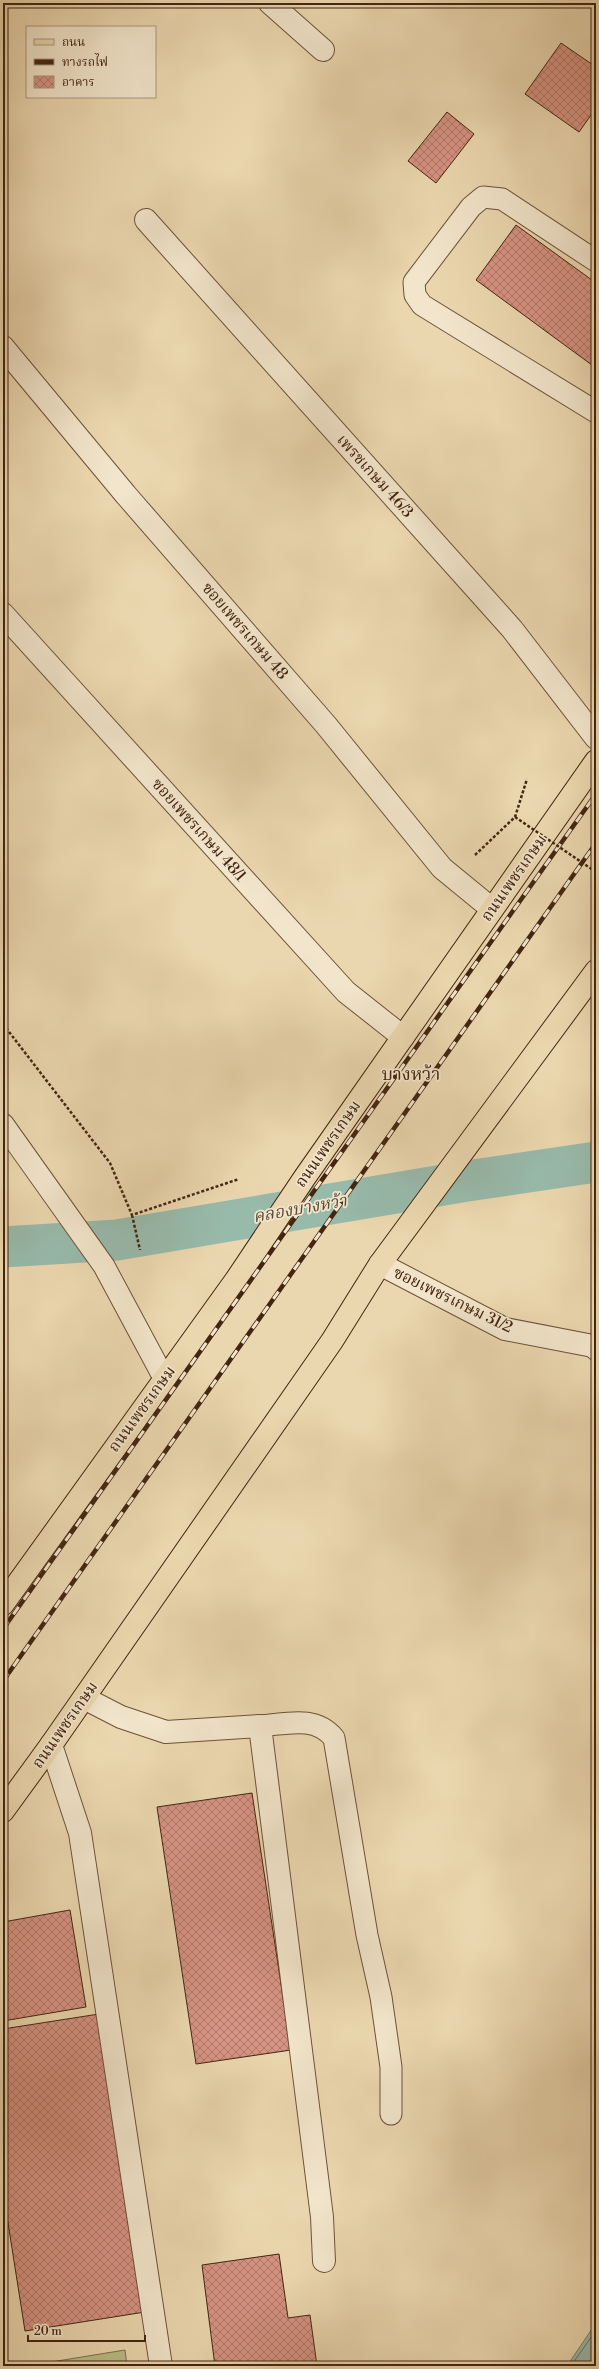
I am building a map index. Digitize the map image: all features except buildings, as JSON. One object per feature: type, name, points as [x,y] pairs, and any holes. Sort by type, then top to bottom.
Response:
[{"type":"main road","name":"ถนนเพชรเกษม","points":[[3,1604],[164,1378],[236,1280],[305,1177],[596,761]]},
{"type":"main road","name":"ถนนเพชรเกษม","points":[[3,1810],[84,1698],[332,1341],[380,1264],[596,972]]},
{"type":"street","points":[[270,3],[323,50]]},
{"type":"street","name":"เพรชเกษม 46/3","points":[[146,220],[512,629],[596,738]]},
{"type":"street","name":"ซอยเพชรเกษม 48","points":[[3,347],[126,495],[326,725],[442,868],[492,909]]},
{"type":"street","name":"ซอยเพชรเกษม 48/1","points":[[3,614],[346,992],[403,1037]]},
{"type":"street","name":"ซอยเพชรเกษม 31/2","points":[[380,1264],[505,1329],[593,1346],[596,1349]]},
{"type":"street","points":[[84,1698],[121,1716],[166,1732],[260,1726],[320,2201],[324,2261]]},
{"type":"street","points":[[51,1745],[80,1833],[162,2366]]},
{"type":"lane","points":[[596,261],[502,199],[482,197],[471,207],[414,282],[415,295],[422,305],[596,412]]},
{"type":"lane","points":[[3,1124],[104,1266],[164,1378]]},
{"type":"lane","points":[[260,1726],[314,1723],[326,1728],[334,1738],[367,1935],[381,1997],[392,2067],[391,2114]]},
{"type":"path","points":[[470,859],[515,817],[527,779]]},
{"type":"path","points":[[515,817],[596,872]]},
{"type":"path","points":[[6,1028],[110,1163],[132,1215],[140,1250]]},
{"type":"path","points":[[132,1215],[239,1179]]},
{"type":"green space","points":[[125,2350],[127,2366],[51,2366],[51,2362]]},
{"type":"water","points":[[596,2323],[596,2366],[567,2366]]},
{"type":"waterway","name":"คลองบางหว้า","points":[[3,1247],[117,1240],[467,1181],[596,1162]]},
{"type":"railway","points":[[3,1629],[596,794]]},
{"type":"railway","points":[[3,1681],[596,843]]},
{"type":"district","name":"บางหว้า","points":[[411,1074]]}]
